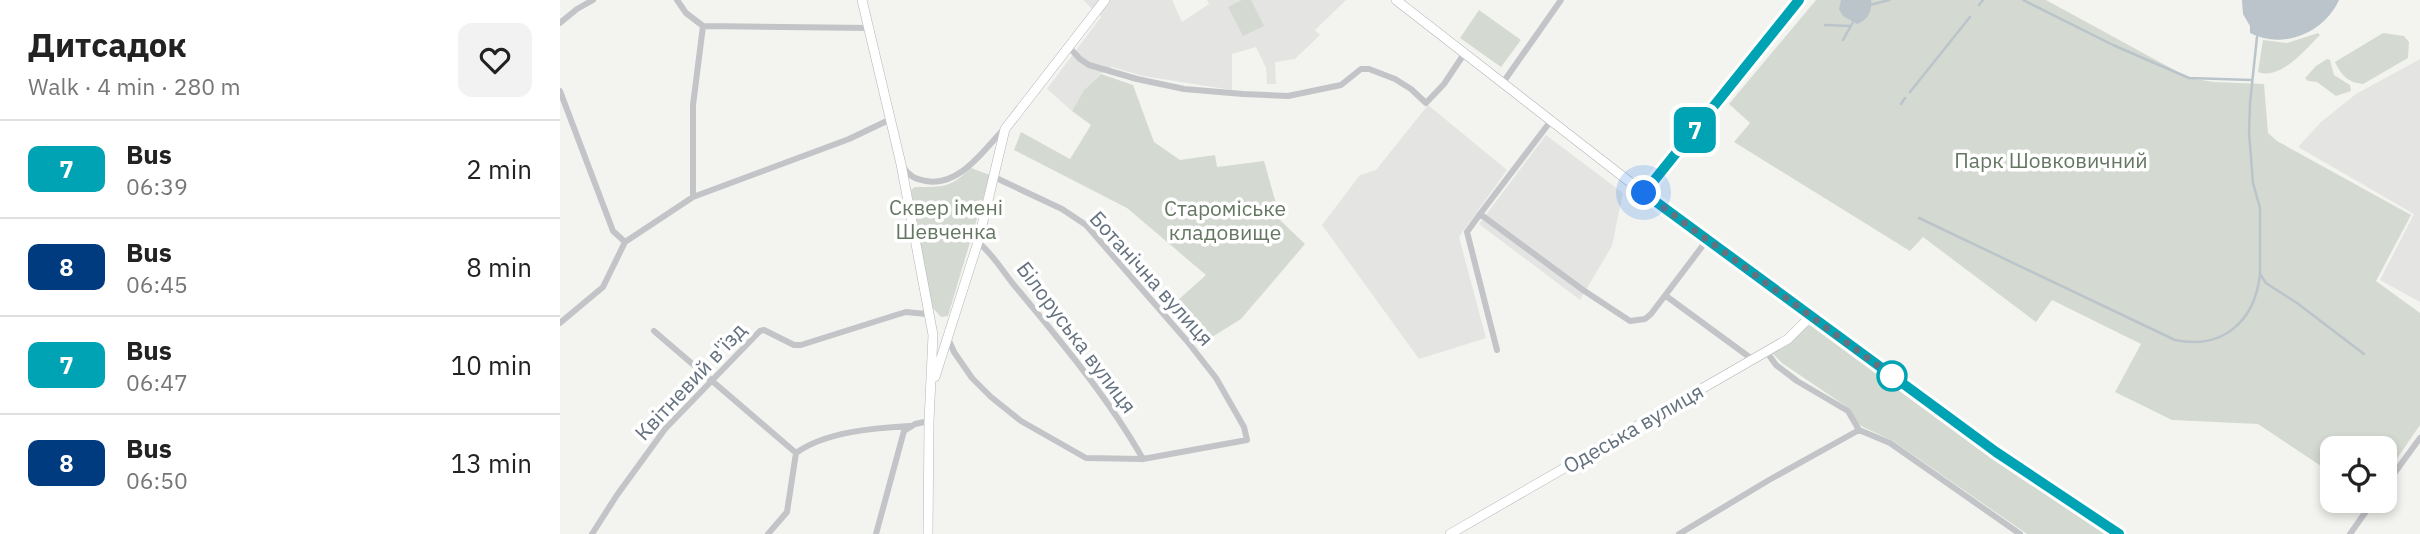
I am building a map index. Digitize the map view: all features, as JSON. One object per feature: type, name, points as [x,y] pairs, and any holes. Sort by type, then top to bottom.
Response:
[{"type":"street","points":[[560,23],[593,0]]},
{"type":"street","points":[[677,0],[686,13],[703,26],[869,28]]},
{"type":"street","points":[[862,0],[901,164],[933,335],[928,534]]},
{"type":"street","points":[[901,164],[908,174],[918,180],[946,180],[959,174],[1005,129],[1105,0]]},
{"type":"street","points":[[1396,0],[1550,122],[1707,240],[1996,452],[2119,534]]},
{"type":"street","points":[[1502,84],[1561,0]]},
{"type":"street","points":[[1644,193],[1799,0]]},
{"type":"street","points":[[694,197],[693,105],[703,26]]},
{"type":"street","points":[[1069,46],[1080,60],[1089,65],[1184,89],[1288,96],[1341,85],[1361,69],[1368,69],[1403,84],[1426,103],[1444,84],[1464,54]]},
{"type":"street","points":[[560,90],[613,231],[625,242]]},
{"type":"street","points":[[560,323],[603,287],[625,242],[694,197],[849,139],[891,119]]},
{"type":"street","points":[[1497,350],[1467,232],[1550,122]]},
{"type":"street","points":[[931,392],[978,242],[1005,129]]},
{"type":"street","name":"Ботанічна вулиця","points":[[994,177],[1062,209],[1086,225],[1216,378],[1244,426],[1247,440],[1143,459]]},
{"type":"street","points":[[1480,214],[1630,321],[1645,319],[1666,296],[1707,240]]},
{"type":"street","name":"Білоруська вулиця","points":[[978,242],[995,258],[1010,281],[1056,335],[1128,432],[1143,459]]},
{"type":"street","points":[[1666,296],[1752,359]]},
{"type":"street","name":"Квітневий в'їзд","points":[[592,534],[665,429],[762,330],[794,345],[801,345],[906,312],[926,314],[928,310]]},
{"type":"street","name":"Одеська вулиця","points":[[1450,534],[1788,339],[1811,316]]},
{"type":"street","points":[[654,331],[796,453]]},
{"type":"street","points":[[947,336],[954,352],[972,378],[990,397],[1021,421],[1086,458],[1143,459]]},
{"type":"street","points":[[1766,351],[1776,365],[1797,382],[1848,411],[1859,430],[1890,443],[2020,534]]},
{"type":"street","points":[[768,534],[786,512],[796,453],[807,445],[871,428],[909,426],[929,421]]},
{"type":"street","points":[[876,534],[904,430],[909,426]]},
{"type":"street","points":[[1679,534],[1859,430]]},
{"type":"street","points":[[2397,470],[2420,438]]},
{"type":"street","points":[[2350,534],[2365,513]]},
{"type":"shaded area","points":[[1083,0],[1172,0],[1182,22],[1209,4],[1207,0],[1346,0],[1315,30],[1320,35],[1295,59],[1275,62],[1276,84],[1267,84],[1266,68],[1256,47],[1232,54],[1232,90],[1143,76],[1112,67],[1100,74],[1084,90],[1072,111],[1047,89],[1101,17]]},
{"type":"shaded area","points":[[1841,0],[1871,0],[1870,11],[1864,20],[1857,24],[1843,16],[1839,9]]},
{"type":"shaded area","points":[[2242,0],[2339,0],[2332,12],[2313,29],[2289,39],[2276,40],[2250,33],[2250,26],[2243,14]]},
{"type":"shaded area","points":[[2420,59],[2420,302],[2380,280],[2414,214],[2298,147],[2321,122],[2356,94]]},
{"type":"shaded area","points":[[1428,105],[1507,170],[1459,237],[1486,338],[1419,359],[1322,225],[1360,175],[1376,170]]},
{"type":"shaded area","points":[[1546,135],[1623,193],[1612,246],[1580,300],[1479,224]]},
{"type":"green space","points":[[1242,0],[1251,0],[1264,26],[1243,36],[1228,7]]},
{"type":"green space","name":"Парк Шовковичний","points":[[1816,0],[2046,0],[2189,78],[2264,84],[2268,133],[2277,141],[2411,215],[2376,281],[2420,313],[2420,425],[2397,459],[2397,436],[2320,436],[2320,465],[2258,424],[2172,420],[2115,392],[2141,344],[2052,300],[2036,322],[1923,237],[1910,251],[1734,142],[1750,123],[1729,104]]},
{"type":"green space","points":[[1479,10],[1521,40],[1501,67],[1460,38]]},
{"type":"green space","points":[[2318,33],[2320,35],[2308,48],[2284,68],[2266,74],[2258,72],[2263,40],[2287,43]]},
{"type":"green space","points":[[2383,33],[2404,36],[2409,42],[2408,58],[2363,84],[2346,78],[2335,62]]},
{"type":"green space","points":[[2327,59],[2330,60],[2334,75],[2350,85],[2351,91],[2336,96],[2317,82],[2305,78]]},
{"type":"green space","name":"Староміське кладовище","points":[[1101,74],[1133,85],[1154,142],[1180,160],[1215,155],[1217,167],[1264,161],[1281,221],[1305,244],[1241,319],[1199,345],[1168,309],[1206,275],[1127,208],[1014,150],[1021,132],[1070,159],[1091,125],[1072,111],[1084,90]]},
{"type":"green space","name":"Сквер імені Шевченка","points":[[971,168],[990,175],[948,316],[941,317],[932,307],[911,190],[915,187],[946,185]]},
{"type":"green space","points":[[1812,324],[2008,465],[2112,534],[2027,534],[1893,441],[1857,423],[1850,409],[1782,363],[1772,353]]},
{"type":"waterway","points":[[1870,5],[1889,0]]},
{"type":"waterway","points":[[1979,5],[1983,0]]},
{"type":"waterway","points":[[2023,0],[2113,45],[2189,78],[2251,80]]},
{"type":"waterway","points":[[1910,92],[1970,17]]},
{"type":"waterway","points":[[1843,40],[1853,22]]},
{"type":"waterway","points":[[1825,25],[1851,26]]},
{"type":"waterway","points":[[2257,37],[2249,132],[2253,183],[2260,208],[2260,274],[2266,283],[2364,354]]},
{"type":"waterway","points":[[1901,104],[1905,98]]},
{"type":"waterway","points":[[1919,218],[2175,340],[2208,341],[2234,328],[2251,306],[2260,274]]},
{"type":"bus line","name":"7","points":[[1799,0],[1644,193],[1996,452],[2119,534]]},
{"type":"route","points":[[1644,193],[1892,376]]}]
